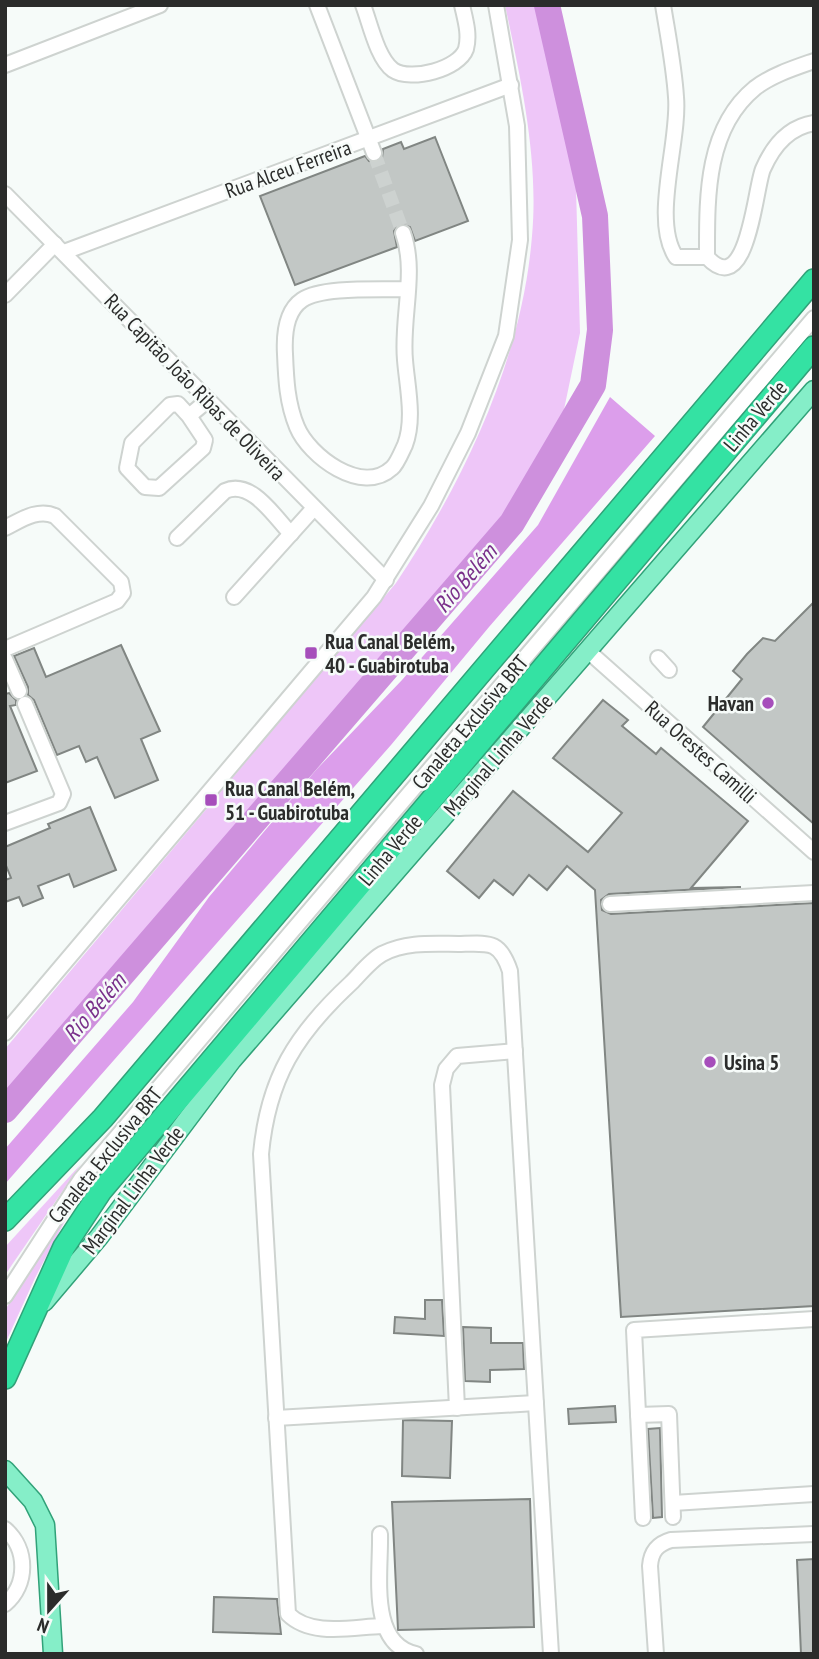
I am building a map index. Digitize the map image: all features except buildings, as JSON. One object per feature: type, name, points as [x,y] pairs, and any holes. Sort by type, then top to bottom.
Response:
[{"type":"highway","name":"Linha Verde","points":[[5,1220],[95,1126],[814,280]]},
{"type":"highway","name":"Linha Verde","points":[[5,1378],[64,1247],[101,1191],[814,347]]},
{"type":"main road","name":"Marginal Linha Verde","points":[[29,1321],[99,1237],[232,1059],[814,390]]},
{"type":"main road","points":[[5,1470],[33,1501],[45,1525],[53,1654]]},
{"type":"street","points":[[5,65],[160,5]]},
{"type":"street","points":[[317,5],[371,146]]},
{"type":"street","points":[[363,5],[386,62],[394,71],[406,75],[419,75],[457,62],[465,52],[468,36],[462,5]]},
{"type":"street","points":[[5,1033],[357,618],[386,580],[458,454],[483,399],[506,336],[520,240],[519,161],[511,85],[496,5]]},
{"type":"street","points":[[663,5],[676,97],[676,127],[666,208],[670,247],[676,257],[707,257]]},
{"type":"street","points":[[814,61],[779,74],[755,88],[738,107],[723,131],[707,189],[707,257],[715,266],[725,268],[732,265],[749,237],[758,183],[774,149],[787,134],[814,123]]},
{"type":"street","name":"Rua Alceu Ferreira","points":[[5,295],[59,248],[371,146],[511,85]]},
{"type":"street","name":"Rua Capitão João Ribas de Oliveira","points":[[5,194],[386,580]]},
{"type":"street","points":[[403,233],[409,248],[407,289],[404,349],[410,413],[406,443],[392,468],[374,476],[345,474],[320,459],[298,430],[287,397],[284,335],[290,315],[300,301],[318,293],[407,289]]},
{"type":"street","name":"Canaleta Exclusiva BRT","points":[[5,1296],[81,1179],[814,318]]},
{"type":"street","points":[[189,416],[208,400]]},
{"type":"street","points":[[178,404],[189,416],[205,440],[203,448],[159,488],[145,487],[127,468],[132,443],[170,405],[178,404]]},
{"type":"street","points":[[177,538],[225,491],[235,487],[244,488],[253,494],[291,534]]},
{"type":"street","points":[[234,597],[314,508]]},
{"type":"street","points":[[5,528],[37,513],[55,516],[121,582],[123,593],[117,601],[5,649]]},
{"type":"street","name":"Rua Orestes Camilli","points":[[588,651],[814,852]]},
{"type":"street","points":[[658,658],[669,670]]},
{"type":"street","points":[[5,659],[63,794],[59,803],[5,823]]},
{"type":"street","points":[[610,904],[814,893]]},
{"type":"street","points":[[382,1626],[314,1628],[299,1625],[288,1614],[261,1154],[272,1095],[285,1060],[323,1009],[381,954],[407,944],[491,943],[504,953],[510,971],[551,1654]]},
{"type":"street","points":[[457,1408],[442,1085],[446,1069],[457,1056],[515,1051]]},
{"type":"street","points":[[643,1518],[634,1330],[814,1319]]},
{"type":"street","points":[[276,1418],[536,1403]]},
{"type":"street","points":[[638,1415],[669,1414],[673,1510],[814,1494]]},
{"type":"street","points":[[5,1529],[20,1550],[22,1580],[17,1594],[5,1604]]},
{"type":"street","points":[[380,1534],[382,1626],[391,1640],[407,1652],[416,1654]]},
{"type":"street","points":[[656,1654],[650,1566],[656,1548],[671,1540],[814,1534]]},
{"type":"shaded area","points":[[505,5],[538,5],[575,151],[580,333],[562,419],[507,518],[5,1100],[5,1049],[396,583],[445,503],[486,418],[516,328],[526,282],[534,207],[527,120]]},
{"type":"shaded area","points":[[610,397],[655,436],[489,627],[391,745],[5,1184],[5,1149],[133,1002],[209,897],[316,770],[402,680],[538,525]]},
{"type":"shaded area","points":[[81,1164],[5,1275],[5,1247]]},
{"type":"shaded area","points":[[77,1198],[35,1278],[5,1344],[5,1310]]},
{"type":"waterway","name":"Rio Belém","points":[[5,1110],[512,523],[593,385],[600,330],[595,216],[547,5]]},
{"type":"tunnel","points":[[374,153],[403,233]]},
{"type":"place","name":"Rua Canal Belém, 40 - Guabirotuba","points":[[311,653]]},
{"type":"place","name":"Havan","points":[[768,703]]},
{"type":"place","name":"Rua Canal Belém, 51 - Guabirotuba","points":[[211,800]]},
{"type":"place","name":"Usina 5","points":[[710,1062]]}]
